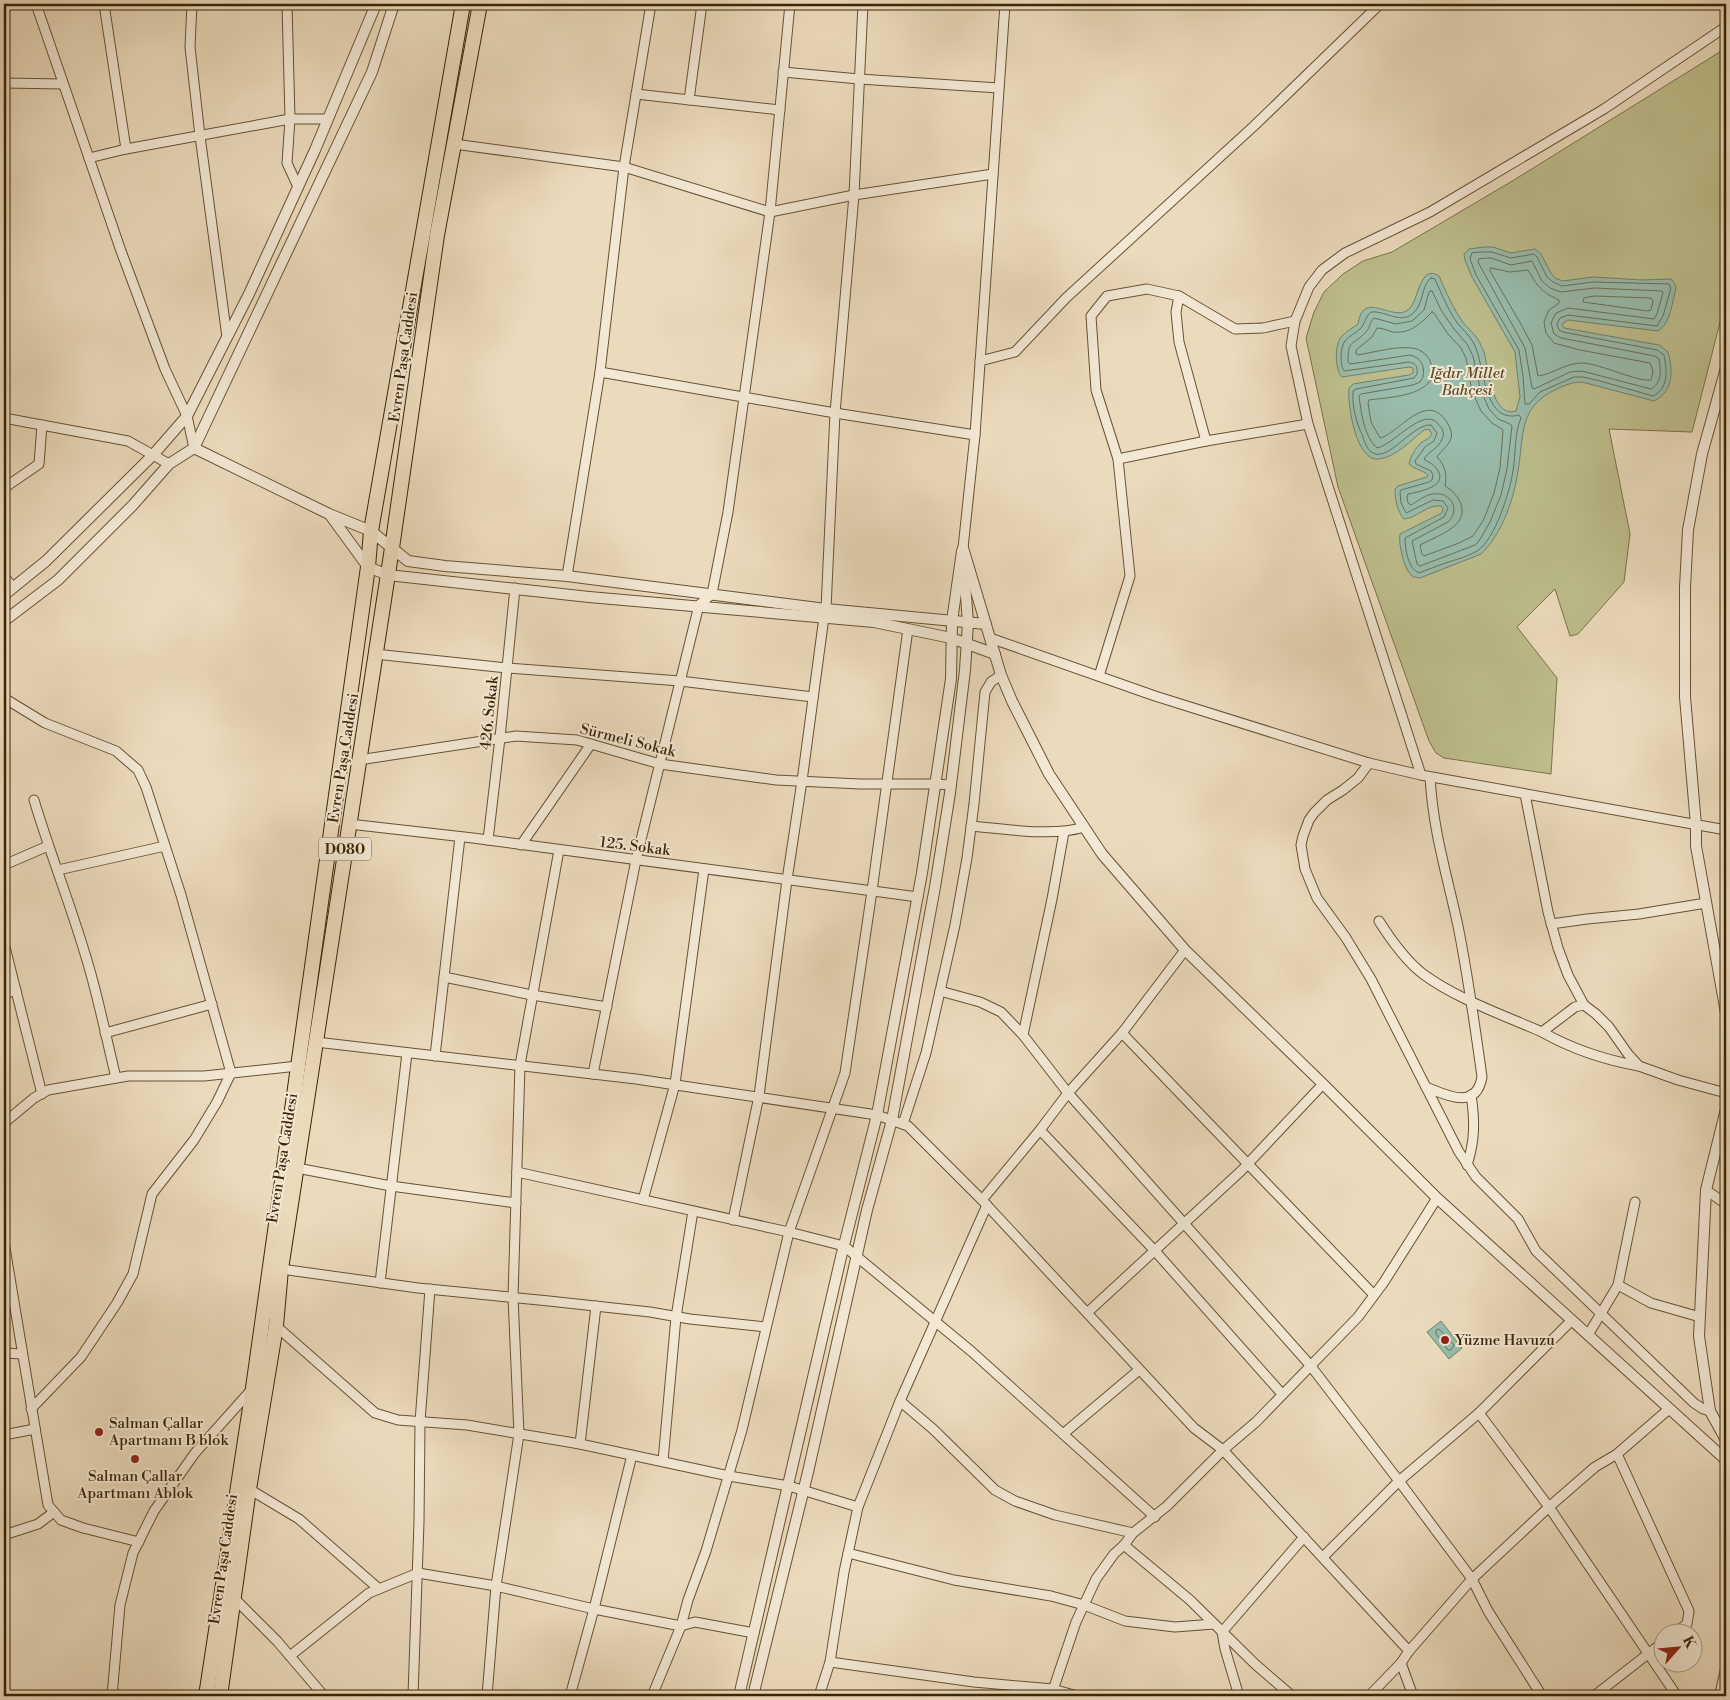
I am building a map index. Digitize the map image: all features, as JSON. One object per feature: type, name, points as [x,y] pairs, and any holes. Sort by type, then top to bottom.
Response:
[{"type":"highway","name":"Evren Paşa Caddesi","points":[[206,1696],[253,1388],[368,567],[371,531],[463,4]]},
{"type":"highway","name":"Evren Paşa Caddesi","points":[[220,1696],[249,1489],[276,1326],[281,1269],[388,575],[435,245],[480,4]]},
{"type":"street","points":[[36,4],[161,360],[186,416],[194,448],[329,514],[371,531],[408,561],[445,566],[567,576],[712,594],[825,613],[952,638],[995,654]]},
{"type":"street","points":[[104,4],[126,149]]},
{"type":"street","points":[[192,4],[190,47],[227,337]]},
{"type":"street","points":[[287,4],[290,119],[287,163],[298,188]]},
{"type":"street","points":[[4,595],[46,560],[153,455],[186,416],[249,294],[298,188],[376,4]]},
{"type":"street","points":[[4,621],[58,580],[133,505],[169,464],[194,448],[372,72],[394,4]]},
{"type":"street","points":[[567,576],[600,372],[624,167],[651,4]]},
{"type":"street","points":[[689,100],[702,4]]},
{"type":"street","points":[[593,1074],[636,860],[699,605],[712,594],[728,512],[770,212],[790,4]]},
{"type":"street","points":[[733,1220],[759,1096],[786,880],[802,781],[825,613],[835,413],[854,195],[862,4]]},
{"type":"street","points":[[739,1696],[844,1246],[877,1115],[918,897],[951,679],[952,621],[963,548],[975,435],[1005,4]]},
{"type":"street","points":[[980,361],[1015,352],[1066,298],[1255,125],[1380,4]]},
{"type":"street","points":[[1426,1087],[1454,1099],[1470,1096],[1479,1088],[1482,1077],[1471,1001],[1458,928],[1438,842],[1426,776],[1308,424],[1290,346],[1296,321],[1309,288],[1322,270],[1345,253],[1430,212],[1604,109],[1721,30],[1726,29]]},
{"type":"street","points":[[784,72],[999,88]]},
{"type":"street","points":[[4,83],[63,84]]},
{"type":"street","points":[[636,94],[780,110]]},
{"type":"street","points":[[89,158],[126,149],[290,119],[328,119]]},
{"type":"street","points":[[454,144],[624,167],[770,212],[854,195],[993,174]]},
{"type":"street","points":[[1099,676],[1130,576],[1118,459],[1096,390],[1091,316],[1107,296],[1147,289],[1179,296],[1236,329],[1263,328],[1296,321]]},
{"type":"street","points":[[1179,296],[1176,312],[1179,342],[1206,441]]},
{"type":"street","points":[[1726,368],[1702,454],[1688,530],[1685,587],[1685,697],[1696,825],[1696,846],[1726,1013]]},
{"type":"street","points":[[600,372],[975,435]]},
{"type":"street","points":[[4,418],[128,441],[169,464]]},
{"type":"street","points":[[1118,459],[1206,441],[1308,424]]},
{"type":"street","points":[[4,488],[40,464],[42,425]]},
{"type":"street","points":[[329,514],[368,567],[388,575],[589,597],[986,624]]},
{"type":"street","points":[[754,1696],[856,1256],[892,1120],[935,887],[951,785],[965,670],[968,623],[963,548]]},
{"type":"street","points":[[963,548],[1001,675],[1012,702],[1049,774],[1102,854],[1185,950],[1437,1198],[1726,1460]]},
{"type":"street","points":[[4,576],[13,588]]},
{"type":"street","name":"426. Sokak","points":[[488,840],[508,668],[515,588]]},
{"type":"street","points":[[652,1696],[681,1626],[688,1600],[706,1551],[742,1430],[789,1232],[845,1073],[908,629]]},
{"type":"street","points":[[990,638],[1156,696],[1369,763],[1426,776],[1726,830]]},
{"type":"street","points":[[375,654],[508,668],[680,682],[813,697]]},
{"type":"street","points":[[903,1124],[926,1053],[955,925],[972,826],[984,692],[991,682],[1001,675]]},
{"type":"street","points":[[4,698],[45,723],[116,751],[138,770],[146,787],[165,846],[231,1073],[217,1102],[194,1140],[152,1194],[132,1274],[116,1303],[81,1357],[31,1409]]},
{"type":"street","name":"Sürmeli Sokak","points":[[359,760],[516,736],[577,740],[660,764],[776,780],[951,785]]},
{"type":"street","points":[[521,845],[591,744]]},
{"type":"street","points":[[1369,763],[1350,785],[1327,800],[1309,820],[1301,845],[1302,857],[1308,879],[1317,898],[1346,938],[1371,979],[1467,1165],[1518,1219],[1536,1251],[1698,1406],[1710,1411]]},
{"type":"street","points":[[1525,794],[1552,924],[1568,975],[1584,1005],[1609,1027],[1639,1066]]},
{"type":"street","points":[[34,800],[92,978],[116,1078]]},
{"type":"street","name":"125. Sokak","points":[[349,824],[488,840],[918,897]]},
{"type":"street","points":[[972,826],[1064,832],[1084,827]]},
{"type":"street","points":[[1023,1035],[1052,899],[1064,832]]},
{"type":"street","points":[[435,1056],[460,837]]},
{"type":"street","points":[[4,865],[48,846]]},
{"type":"street","points":[[58,870],[165,846]]},
{"type":"street","points":[[486,1696],[496,1586],[519,1434],[513,1297],[520,1065],[559,850]]},
{"type":"street","points":[[643,1200],[675,1084],[704,869]]},
{"type":"street","points":[[1552,924],[1639,914],[1706,902]]},
{"type":"street","points":[[1379,921],[1393,944],[1423,974],[1471,1001],[1542,1032],[1554,1040],[1586,1052],[1639,1066],[1726,1094]]},
{"type":"street","points":[[4,943],[42,1094]]},
{"type":"street","points":[[819,1696],[830,1662],[848,1553],[858,1507],[900,1401],[984,1202],[1068,1093],[1122,1033],[1185,950]]},
{"type":"street","points":[[444,977],[532,995],[607,1007]]},
{"type":"street","points":[[4,994],[16,990]]},
{"type":"street","points":[[940,991],[980,1002],[1001,1012],[1023,1035],[1068,1093],[1310,1365],[1472,1579],[1488,1611],[1542,1696]]},
{"type":"street","points":[[105,1033],[212,1004]]},
{"type":"street","points":[[1542,1032],[1575,1007],[1584,1005]]},
{"type":"street","points":[[1122,1033],[1374,1295]]},
{"type":"street","points":[[316,1042],[675,1084],[877,1115],[908,1126],[984,1202],[1194,1428],[1223,1450],[1409,1650]]},
{"type":"street","points":[[380,1282],[407,1052]]},
{"type":"street","points":[[4,1123],[34,1098],[48,1090],[128,1076],[204,1076],[298,1066]]},
{"type":"street","points":[[1088,1312],[1248,1164],[1323,1084]]},
{"type":"street","points":[[1467,1165],[1474,1132],[1474,1114],[1470,1096]]},
{"type":"street","points":[[1726,1109],[1706,1190],[1699,1336],[1710,1411],[1726,1440]]},
{"type":"street","points":[[1040,1130],[1155,1251],[1282,1394]]},
{"type":"street","points":[[296,1168],[391,1186],[516,1203]]},
{"type":"street","points":[[517,1172],[789,1232],[844,1246],[970,1351],[1155,1517]]},
{"type":"street","points":[[1706,1190],[1726,1204]]},
{"type":"street","points":[[1052,1693],[1076,1622],[1096,1579],[1114,1554],[1133,1533],[1155,1517],[1223,1450],[1256,1422],[1358,1317],[1437,1198]]},
{"type":"street","points":[[1588,1335],[1618,1285],[1635,1202]]},
{"type":"street","points":[[663,1462],[676,1317],[693,1211]]},
{"type":"street","points":[[4,1242],[48,1505],[60,1520],[138,1542]]},
{"type":"street","points":[[281,1269],[430,1289],[596,1306],[766,1327]]},
{"type":"street","points":[[1618,1285],[1651,1303],[1700,1317]]},
{"type":"street","points":[[413,1696],[418,1573],[420,1422],[430,1289]]},
{"type":"street","points":[[580,1444],[596,1306]]},
{"type":"street","points":[[1323,1558],[1399,1481],[1479,1413],[1572,1320]]},
{"type":"street","points":[[276,1326],[375,1413],[398,1420],[467,1425],[580,1444],[728,1476],[789,1486],[858,1507]]},
{"type":"street","points":[[4,1353],[22,1354]]},
{"type":"street","points":[[1063,1434],[1139,1370]]},
{"type":"street","points":[[112,1696],[120,1605],[133,1553],[138,1542],[154,1510],[195,1453],[253,1388]]},
{"type":"street","points":[[900,1401],[933,1429],[995,1490],[1015,1501],[1055,1515],[1133,1533]]},
{"type":"street","points":[[1369,1696],[1401,1663],[1409,1650],[1472,1579],[1594,1467],[1617,1454],[1669,1409]]},
{"type":"street","points":[[1479,1413],[1549,1507],[1677,1696]]},
{"type":"street","points":[[4,1435],[35,1429]]},
{"type":"street","points":[[1617,1454],[1689,1612],[1687,1622]]},
{"type":"street","points":[[570,1696],[594,1609],[632,1455]]},
{"type":"street","points":[[249,1489],[299,1519],[379,1589]]},
{"type":"street","points":[[4,1535],[38,1524],[54,1512]]},
{"type":"street","points":[[1222,1632],[1304,1537]]},
{"type":"street","points":[[1124,1545],[1190,1600],[1255,1664],[1292,1696]]},
{"type":"street","points":[[848,1553],[954,1580],[1050,1596],[1084,1605],[1125,1621],[1175,1627],[1214,1624]]},
{"type":"street","points":[[290,1656],[369,1593],[418,1573],[496,1586],[594,1609],[681,1626],[695,1622],[754,1633]]},
{"type":"street","points":[[234,1598],[277,1640],[324,1696]]},
{"type":"street","points":[[1222,1632],[1225,1650],[1239,1696]]},
{"type":"street","points":[[1594,1696],[1652,1651]]},
{"type":"street","points":[[830,1662],[1077,1696]]},
{"type":"street","points":[[1401,1663],[1414,1696]]},
{"type":"street","points":[[1720,1696],[1726,1669]]},
{"type":"green space","name":"Iğdır Millet Bahçesi","points":[[1723,50],[1726,52],[1726,299],[1692,432],[1609,429],[1630,534],[1624,582],[1578,634],[1570,636],[1555,589],[1517,627],[1557,678],[1551,774],[1444,758],[1436,753],[1429,741],[1338,487],[1306,338],[1314,312],[1324,292],[1343,274],[1363,261],[1392,252],[1514,180]]},
{"type":"water","points":[[1493,247],[1511,253],[1535,249],[1541,254],[1555,278],[1563,281],[1593,277],[1642,280],[1671,279],[1676,288],[1672,306],[1666,323],[1658,331],[1568,320],[1562,324],[1564,328],[1659,345],[1668,352],[1671,366],[1669,386],[1661,397],[1654,401],[1582,382],[1566,385],[1544,396],[1535,404],[1525,423],[1513,493],[1506,516],[1495,537],[1481,554],[1417,578],[1409,573],[1404,562],[1400,534],[1442,513],[1443,508],[1441,506],[1431,507],[1404,519],[1397,505],[1395,489],[1398,486],[1427,477],[1426,473],[1409,464],[1412,455],[1418,447],[1432,434],[1429,429],[1424,430],[1403,448],[1391,455],[1379,459],[1371,458],[1364,452],[1355,431],[1349,396],[1349,388],[1353,384],[1409,375],[1413,373],[1413,368],[1342,377],[1337,363],[1339,340],[1358,324],[1361,314],[1366,309],[1372,307],[1401,313],[1408,310],[1412,306],[1423,279],[1432,273],[1439,276],[1458,315],[1480,343],[1496,399],[1501,407],[1508,411],[1516,411],[1520,397],[1515,352],[1472,277],[1465,260],[1464,254],[1469,249]]},
{"type":"water","name":"Yüzme Havuzu","points":[[1441,1321],[1462,1348],[1449,1359],[1427,1332]]},
{"type":"place","name":"Yüzme Havuzu","points":[[1445,1340]]},
{"type":"place","name":"Salman Çallar Apartmanı B blok","points":[[99,1432]]},
{"type":"place","name":"Salman Çallar Apartmanı Ablok","points":[[135,1459]]}]
